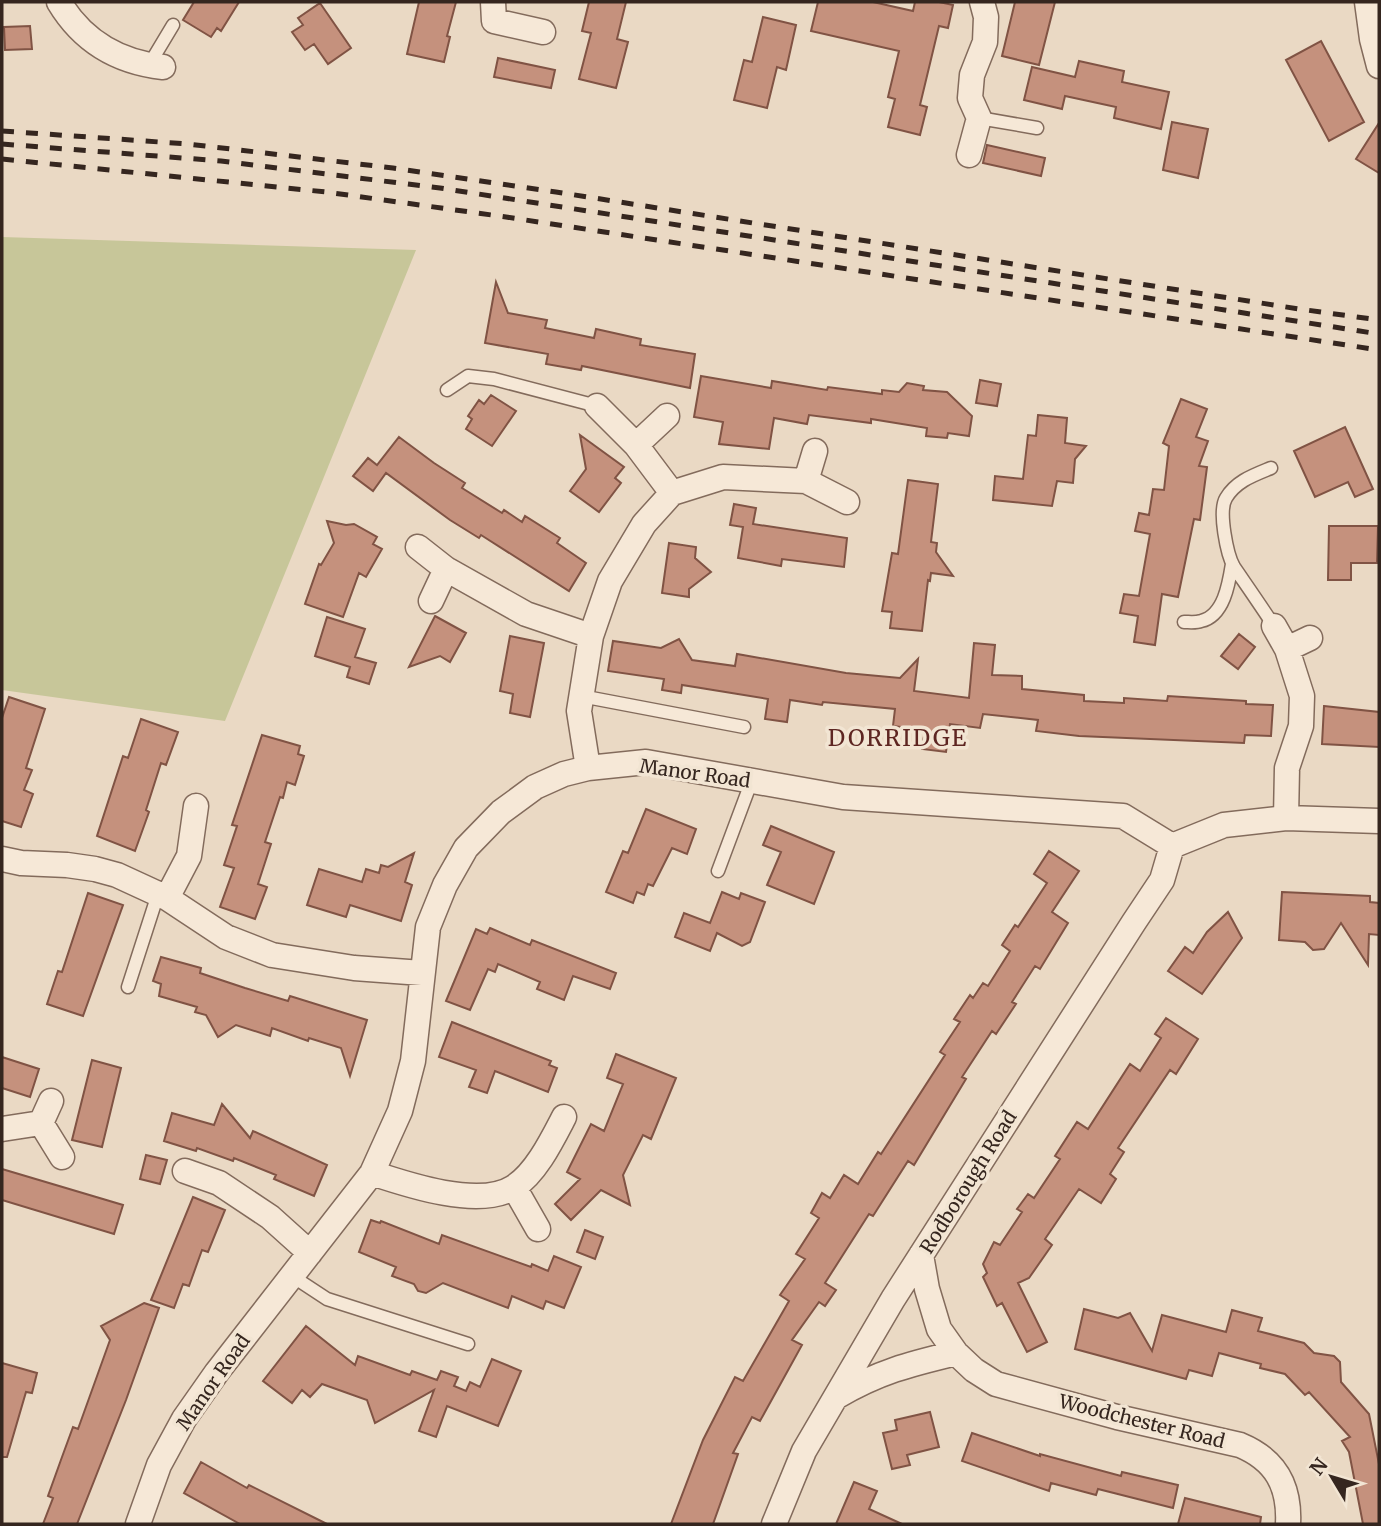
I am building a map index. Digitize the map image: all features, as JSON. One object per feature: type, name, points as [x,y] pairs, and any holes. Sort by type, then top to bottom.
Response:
[{"type":"street","points":[[59,2],[93,41],[115,56],[156,67]]},
{"type":"street","points":[[493,2],[494,21],[543,32]]},
{"type":"street","points":[[969,155],[979,118],[970,98],[972,75],[985,42],[986,17],[982,2]]},
{"type":"street","points":[[1367,2],[1379,66]]},
{"type":"street","points":[[597,406],[636,444],[672,493]]},
{"type":"street","points":[[636,444],[667,416]]},
{"type":"street","points":[[806,481],[816,451]]},
{"type":"street","points":[[588,768],[579,711],[592,636],[610,581],[644,524],[672,493],[723,477],[806,481],[847,502]]},
{"type":"street","points":[[418,547],[446,569],[526,614],[592,636]]},
{"type":"street","points":[[431,601],[446,569]]},
{"type":"street","points":[[1274,626],[1287,649],[1299,682],[1303,711],[1301,726],[1287,768],[1286,818]]},
{"type":"street","points":[[1287,649],[1310,638]]},
{"type":"street","name":"Manor Road","points":[[145,1521],[159,1465],[184,1419],[372,1173],[400,1111],[413,1061],[428,927],[445,885],[466,848],[501,812],[535,787],[564,774],[588,768],[646,762],[843,797],[1122,816],[1172,846]]},
{"type":"street","points":[[163,896],[188,856],[196,806]]},
{"type":"street","points":[[1172,846],[1224,825],[1286,818],[1379,821]]},
{"type":"street","name":"Rodborough Road","points":[[774,1524],[804,1451],[835,1398],[921,1255],[1162,880],[1172,846]]},
{"type":"street","points":[[2,859],[21,863],[67,865],[117,875],[163,896],[226,937],[272,955],[354,968],[422,973]]},
{"type":"street","points":[[2,1129],[46,1112],[62,1157]]},
{"type":"street","points":[[372,1173],[401,1183],[467,1197],[499,1192],[513,1187],[540,1158],[564,1117]]},
{"type":"street","points":[[185,1171],[219,1183],[260,1210],[310,1253]]},
{"type":"street","points":[[513,1187],[538,1228]]},
{"type":"street","name":"Woodchester Road","points":[[921,1255],[927,1289],[939,1329],[956,1353],[974,1370],[996,1384],[1251,1449],[1282,1479],[1289,1509],[1288,1524]]},
{"type":"street","points":[[835,1398],[864,1380],[894,1368],[956,1353]]},
{"type":"lane","points":[[156,67],[173,25]]},
{"type":"lane","points":[[979,118],[1037,128]]},
{"type":"lane","points":[[447,390],[468,376],[494,379],[597,406]]},
{"type":"lane","points":[[1271,468],[1244,480],[1227,495],[1223,503],[1222,519],[1232,564],[1274,626]]},
{"type":"lane","points":[[1184,622],[1201,621],[1215,612],[1226,589],[1232,564]]},
{"type":"lane","points":[[582,696],[744,727]]},
{"type":"lane","points":[[718,871],[752,780]]},
{"type":"lane","points":[[128,987],[163,896]]},
{"type":"lane","points":[[292,1276],[327,1299],[468,1344]]},
{"type":"green space","points":[[2,237],[416,250],[225,721],[2,690]]},
{"type":"building","points":[[194,2],[239,2],[221,31],[217,28],[211,37],[183,20]]},
{"type":"building","points":[[419,2],[456,2],[447,36],[450,37],[444,62],[407,54]]},
{"type":"building","points":[[589,2],[626,2],[617,39],[628,42],[616,88],[579,79],[591,33],[582,31]]},
{"type":"building","points":[[818,2],[873,2],[913,11],[915,2],[953,5],[948,28],[939,26],[920,105],[927,107],[920,135],[888,127],[895,99],[888,97],[899,51],[811,31]]},
{"type":"building","points":[[1015,2],[1055,2],[1039,65],[1002,56]]},
{"type":"building","points":[[320,3],[351,48],[328,64],[314,44],[305,50],[292,32],[303,25],[298,18]]},
{"type":"building","points":[[763,17],[796,25],[786,70],[777,67],[767,108],[734,100],[744,60],[752,62]]},
{"type":"building","points":[[30,26],[32,49],[5,50],[4,27]]},
{"type":"building","points":[[1321,41],[1364,122],[1329,141],[1286,60]]},
{"type":"building","points":[[498,58],[555,70],[551,88],[494,77]]},
{"type":"building","points":[[1079,61],[1124,71],[1122,82],[1169,92],[1161,129],[1114,118],[1116,107],[1065,96],[1062,109],[1024,100],[1032,67],[1075,77]]},
{"type":"building","points":[[1172,122],[1208,129],[1198,178],[1163,170]]},
{"type":"building","points":[[1379,123],[1379,173],[1356,159]]},
{"type":"building","points":[[987,145],[1045,158],[1041,176],[983,163]]},
{"type":"building","points":[[496,282],[508,313],[547,320],[545,328],[594,338],[596,329],[641,339],[640,345],[695,354],[690,388],[582,366],[581,370],[546,364],[548,354],[485,343]]},
{"type":"building","points":[[701,376],[771,388],[772,381],[827,390],[828,387],[882,394],[882,390],[899,392],[907,383],[924,386],[923,390],[947,392],[972,416],[969,436],[948,433],[947,438],[926,436],[927,428],[871,419],[871,423],[809,415],[807,424],[774,418],[769,449],[719,444],[723,422],[694,417]]},
{"type":"building","points":[[980,380],[1001,384],[997,406],[976,403]]},
{"type":"building","points":[[491,395],[516,411],[492,446],[466,429],[472,419],[468,416],[479,400],[484,404]]},
{"type":"building","points":[[1181,399],[1207,409],[1196,437],[1208,441],[1199,466],[1207,467],[1200,520],[1194,519],[1178,597],[1162,594],[1155,645],[1134,642],[1138,616],[1120,613],[1124,594],[1139,596],[1150,534],[1135,531],[1139,513],[1149,515],[1153,489],[1164,490],[1169,446],[1163,443]]},
{"type":"building","points":[[1038,415],[1067,418],[1065,443],[1086,446],[1075,459],[1073,483],[1057,481],[1052,506],[993,500],[995,476],[1023,479],[1028,435],[1036,436]]},
{"type":"building","points":[[1345,427],[1373,489],[1355,497],[1348,482],[1315,497],[1294,451]]},
{"type":"building","points":[[580,435],[624,467],[615,478],[621,483],[599,512],[570,491],[586,469]]},
{"type":"building","points":[[399,437],[465,483],[462,488],[502,513],[504,510],[522,522],[525,516],[560,538],[557,543],[586,563],[569,591],[481,535],[479,538],[450,520],[386,473],[373,491],[353,476],[368,458],[377,465]]},
{"type":"building","points":[[908,480],[938,484],[931,542],[937,543],[936,552],[953,576],[931,573],[922,631],[890,628],[892,612],[882,611],[892,553],[898,554]]},
{"type":"building","points":[[734,504],[756,508],[753,524],[847,538],[844,567],[782,559],[781,566],[738,558],[743,527],[730,525]]},
{"type":"building","points":[[327,521],[354,524],[377,537],[373,544],[382,549],[366,577],[359,573],[343,617],[305,604],[319,564],[321,565],[334,543]]},
{"type":"building","points":[[1329,526],[1378,526],[1377,563],[1351,563],[1351,580],[1328,580]]},
{"type":"building","points":[[669,543],[696,547],[695,558],[711,572],[689,589],[689,597],[662,593]]},
{"type":"building","points":[[435,616],[466,633],[450,662],[440,656],[409,667]]},
{"type":"building","points":[[327,617],[365,629],[355,657],[376,663],[369,684],[347,677],[350,667],[315,656]]},
{"type":"building","points":[[1239,634],[1255,647],[1238,669],[1221,656]]},
{"type":"building","points":[[510,636],[544,643],[530,717],[510,713],[513,694],[500,691]]},
{"type":"building","points":[[679,639],[692,660],[735,666],[737,654],[846,673],[900,678],[918,659],[914,691],[969,698],[974,643],[995,645],[992,675],[1022,676],[1022,689],[1084,695],[1084,701],[1124,703],[1124,698],[1167,701],[1168,696],[1273,705],[1271,736],[1245,735],[1244,743],[1079,736],[1036,731],[1038,720],[983,714],[980,728],[950,724],[946,752],[922,749],[925,730],[893,726],[895,709],[823,702],[822,705],[790,700],[787,722],[765,719],[768,699],[682,685],[681,693],[662,690],[664,679],[608,671],[613,641],[661,648]]},
{"type":"building","points":[[9,697],[45,709],[26,768],[32,770],[24,790],[33,794],[21,827],[2,821],[2,718]]},
{"type":"building","points":[[1324,706],[1379,712],[1379,747],[1322,744]]},
{"type":"building","points":[[141,719],[178,732],[166,765],[161,763],[146,810],[149,812],[135,851],[97,836],[123,756],[128,758]]},
{"type":"building","points":[[262,735],[300,746],[298,754],[304,756],[295,785],[287,782],[283,798],[280,797],[265,842],[271,844],[258,884],[267,887],[255,919],[220,907],[234,868],[224,865],[237,826],[232,825]]},
{"type":"building","points":[[646,809],[696,829],[687,854],[672,848],[653,886],[648,884],[644,895],[637,892],[633,903],[606,892],[623,851],[628,853]]},
{"type":"building","points":[[771,826],[834,852],[814,904],[767,885],[781,852],[763,845]]},
{"type":"building","points":[[1049,851],[1079,871],[1052,912],[1068,923],[1040,969],[1035,966],[1012,1002],[1016,1004],[996,1034],[992,1031],[962,1077],[966,1079],[914,1165],[908,1161],[873,1216],[869,1214],[825,1283],[836,1290],[825,1306],[819,1302],[792,1340],[802,1345],[760,1421],[752,1417],[733,1453],[738,1454],[713,1524],[671,1524],[703,1440],[735,1377],[743,1381],[789,1301],[780,1295],[805,1259],[796,1254],[819,1218],[811,1213],[822,1193],[830,1198],[844,1175],[858,1184],[878,1152],[881,1154],[945,1055],[940,1052],[960,1022],[954,1019],[970,995],[973,998],[983,983],[988,986],[1010,951],[1002,945],[1015,925],[1018,927],[1047,883],[1034,874]]},
{"type":"building","points":[[414,853],[405,882],[412,885],[401,921],[350,905],[346,917],[307,905],[319,869],[362,882],[366,869],[379,873],[381,865],[388,867]]},
{"type":"building","points":[[722,892],[739,899],[741,893],[765,902],[750,942],[742,946],[717,933],[710,951],[675,937],[684,913],[710,923]]},
{"type":"building","points":[[1282,892],[1370,896],[1370,902],[1379,903],[1379,935],[1369,934],[1368,965],[1341,923],[1324,949],[1313,950],[1305,942],[1279,940]]},
{"type":"building","points":[[88,893],[123,905],[83,1016],[47,1004],[58,971],[62,972]]},
{"type":"building","points":[[1228,912],[1242,938],[1202,994],[1168,971],[1185,947],[1193,953],[1207,932]]},
{"type":"building","points":[[490,928],[530,945],[532,940],[616,973],[610,989],[573,976],[564,1000],[537,989],[540,982],[498,964],[495,972],[488,969],[470,1010],[446,1001],[476,929],[487,934]]},
{"type":"building","points":[[161,957],[201,968],[200,973],[245,988],[288,1001],[290,996],[367,1020],[350,1076],[341,1048],[309,1038],[308,1041],[272,1028],[270,1036],[236,1025],[218,1037],[206,1015],[195,1012],[197,1007],[159,996],[161,984],[153,981]]},
{"type":"building","points":[[1166,1018],[1198,1039],[1176,1074],[1170,1070],[1118,1148],[1124,1152],[1110,1174],[1116,1179],[1101,1203],[1079,1189],[1045,1239],[1052,1245],[1029,1278],[1018,1283],[1047,1342],[1027,1352],[1002,1303],[997,1306],[983,1277],[987,1273],[983,1264],[994,1242],[1000,1245],[1022,1212],[1017,1209],[1028,1194],[1034,1198],[1060,1159],[1055,1156],[1077,1122],[1088,1129],[1130,1064],[1140,1071],[1161,1038],[1155,1034]]},
{"type":"building","points":[[452,1022],[551,1061],[549,1065],[557,1068],[548,1092],[495,1071],[487,1093],[469,1087],[476,1070],[439,1057]]},
{"type":"building","points":[[616,1054],[676,1078],[651,1139],[643,1135],[623,1175],[630,1205],[601,1190],[571,1220],[555,1204],[580,1179],[567,1172],[591,1124],[604,1131],[623,1084],[607,1078]]},
{"type":"building","points":[[2,1057],[39,1069],[30,1097],[2,1088]]},
{"type":"building","points":[[92,1060],[121,1068],[102,1147],[72,1140]]},
{"type":"building","points":[[222,1104],[250,1138],[253,1131],[327,1165],[314,1196],[274,1179],[276,1175],[234,1158],[233,1161],[197,1148],[196,1151],[164,1141],[172,1113],[214,1125]]},
{"type":"building","points":[[146,1155],[167,1160],[160,1184],[140,1179]]},
{"type":"building","points":[[2,1169],[123,1205],[114,1234],[2,1200]]},
{"type":"building","points":[[193,1197],[225,1210],[208,1252],[202,1250],[189,1286],[183,1284],[174,1308],[151,1300]]},
{"type":"building","points":[[371,1220],[381,1221],[439,1244],[442,1235],[548,1271],[554,1256],[581,1267],[564,1308],[546,1301],[543,1309],[512,1296],[508,1308],[443,1283],[426,1293],[418,1291],[414,1284],[392,1276],[396,1267],[359,1252]]},
{"type":"building","points":[[585,1230],[603,1237],[595,1259],[577,1252]]},
{"type":"building","points":[[144,1303],[159,1308],[77,1524],[43,1524],[53,1498],[48,1496],[62,1457],[73,1427],[78,1429],[110,1340],[101,1326]]},
{"type":"building","points":[[1084,1309],[1118,1318],[1130,1313],[1152,1351],[1162,1315],[1226,1332],[1232,1310],[1262,1318],[1258,1331],[1304,1343],[1314,1353],[1334,1356],[1340,1362],[1341,1382],[1369,1414],[1379,1464],[1379,1524],[1363,1524],[1349,1452],[1342,1441],[1350,1437],[1309,1392],[1305,1395],[1285,1374],[1260,1368],[1261,1364],[1219,1353],[1212,1376],[1189,1370],[1186,1379],[1075,1349]]},
{"type":"building","points":[[306,1326],[355,1365],[358,1356],[410,1375],[412,1371],[437,1380],[441,1371],[458,1377],[454,1386],[466,1391],[470,1382],[480,1387],[492,1359],[521,1371],[498,1426],[447,1406],[436,1437],[419,1431],[434,1390],[375,1423],[367,1400],[322,1384],[310,1397],[302,1390],[292,1403],[263,1381]]},
{"type":"building","points":[[2,1363],[37,1373],[32,1393],[26,1392],[7,1457],[2,1457]]},
{"type":"building","points":[[930,1412],[939,1447],[907,1455],[910,1465],[892,1469],[883,1433],[897,1430],[895,1420]]},
{"type":"building","points":[[972,1433],[1040,1456],[1121,1476],[1122,1472],[1178,1485],[1173,1508],[1098,1489],[1096,1495],[1051,1483],[1049,1491],[962,1461]]},
{"type":"building","points":[[201,1462],[247,1488],[249,1485],[327,1524],[240,1524],[184,1493]]},
{"type":"building","points":[[854,1482],[877,1491],[869,1509],[902,1524],[836,1524]]},
{"type":"building","points":[[1185,1498],[1261,1517],[1260,1524],[1178,1524]]},
{"type":"railway","points":[[2,131],[188,144],[393,168],[1379,320]]},
{"type":"railway","points":[[2,144],[221,161],[440,188],[1379,334]]},
{"type":"railway","points":[[2,159],[326,192],[1379,350]]},
{"type":"district","name":"DORRIDGE","points":[[898,737]]}]
